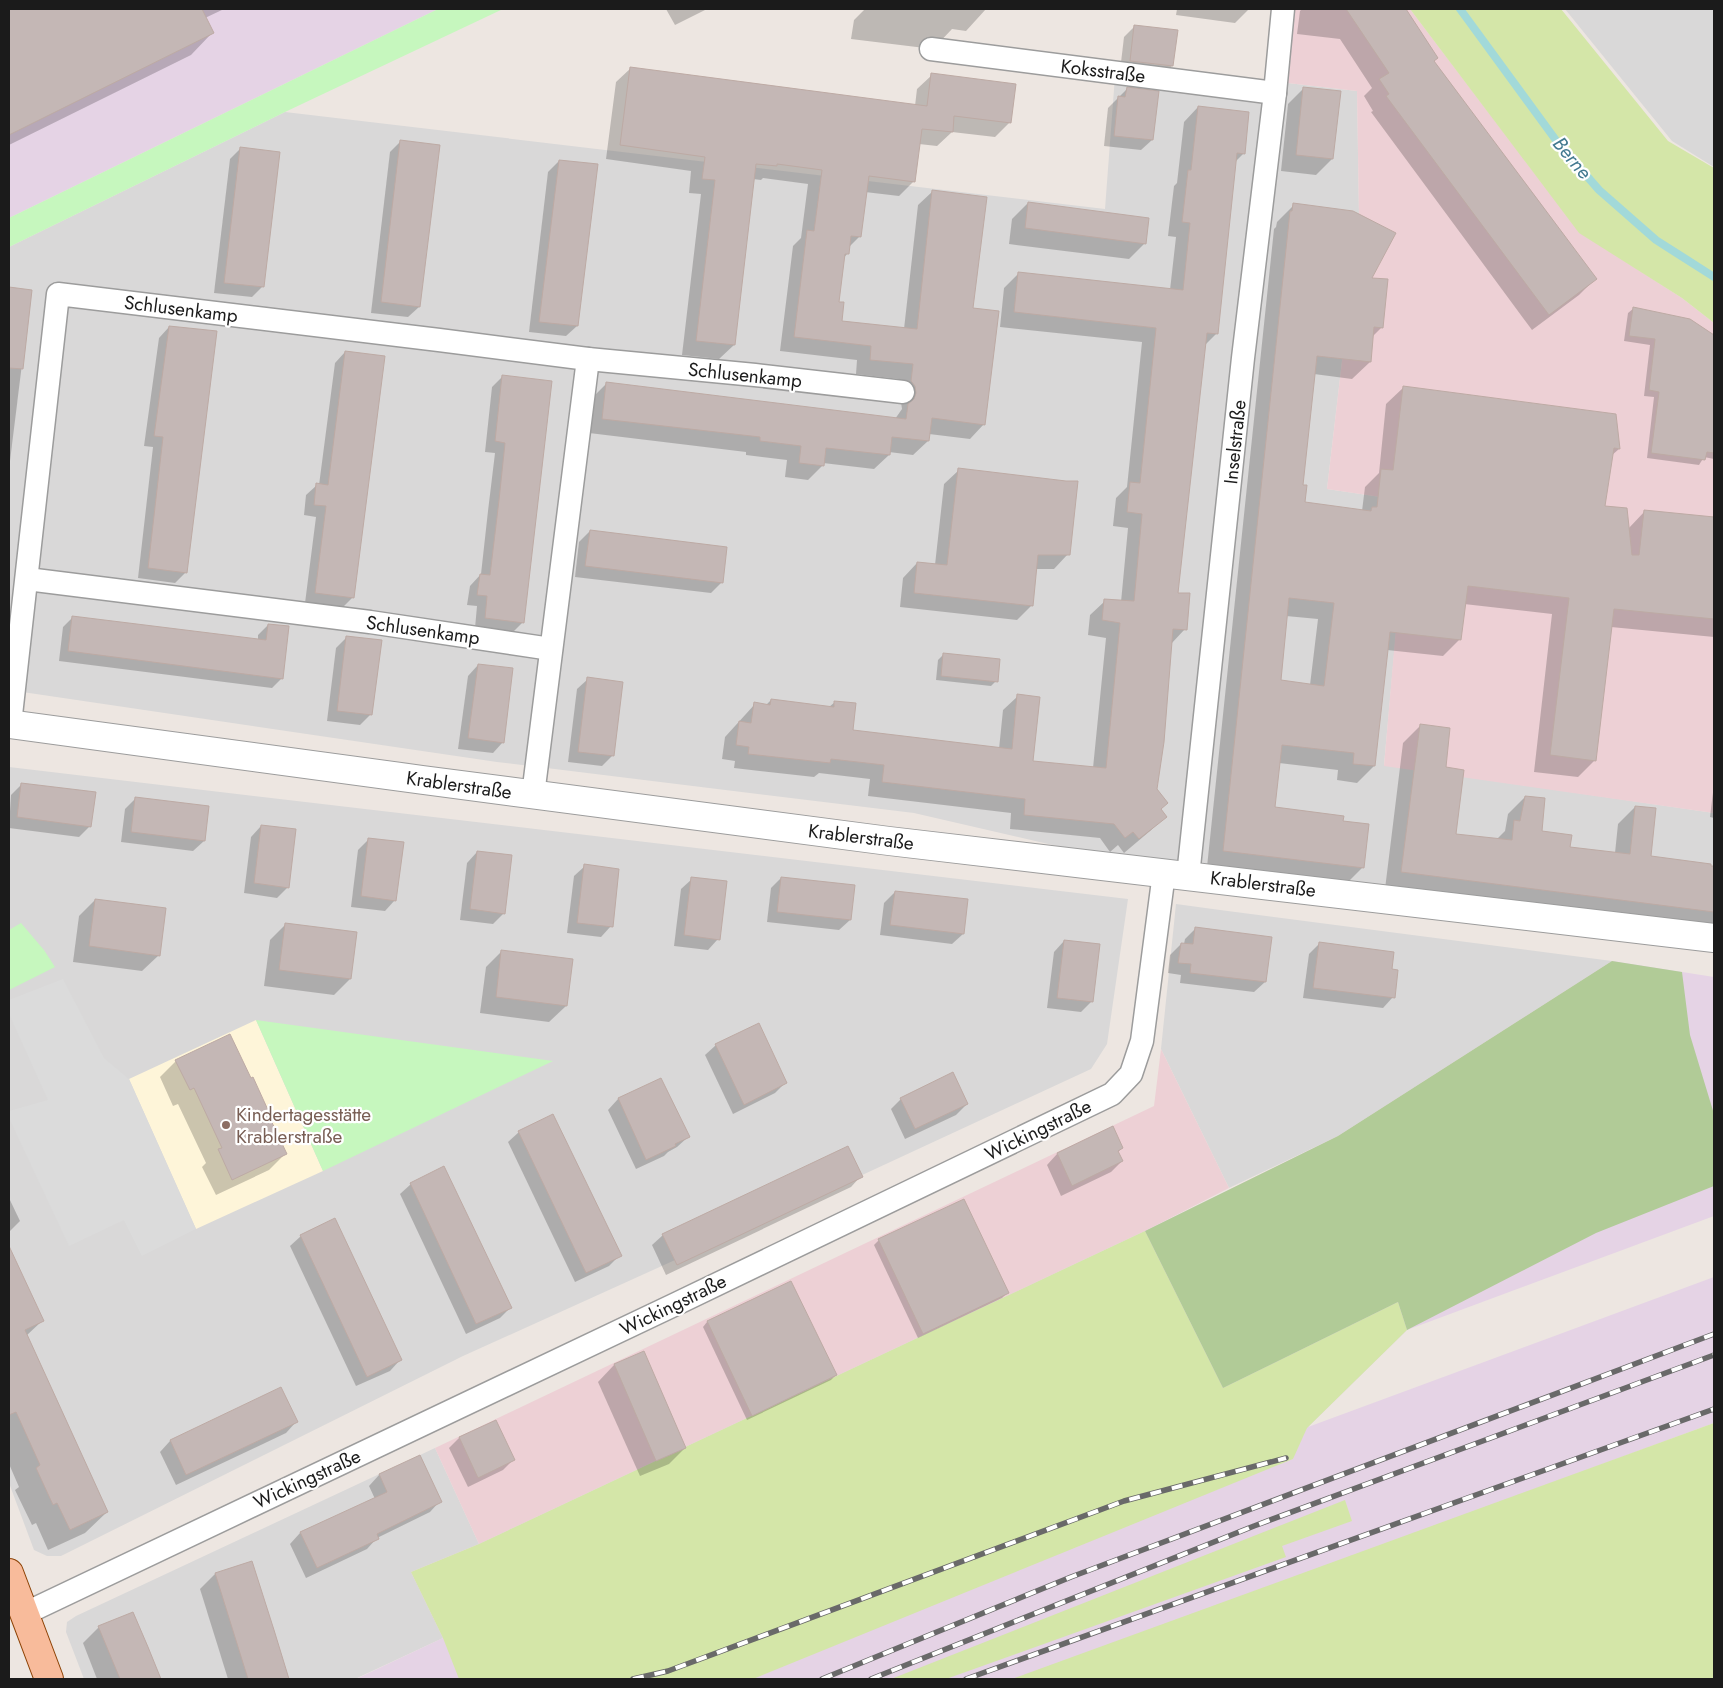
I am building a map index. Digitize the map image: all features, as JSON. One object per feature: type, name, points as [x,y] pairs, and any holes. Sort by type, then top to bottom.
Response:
[{"type":"main road","points":[[9,1573],[49,1679]]},
{"type":"street","name":"Inselstraße","points":[[1176,875],[1243,358],[1275,93],[1283,9]]},
{"type":"street","name":"Koksstraße","points":[[931,49],[1275,93]]},
{"type":"street","name":"Schlusenkamp","points":[[9,724],[58,294],[588,359],[903,392]]},
{"type":"street","points":[[533,795],[588,359]]},
{"type":"street","name":"Schlusenkamp","points":[[27,579],[370,622],[551,649]]},
{"type":"street","name":"Krablerstraße","points":[[9,724],[890,841],[1714,938]]},
{"type":"street","name":"Wickingstraße","points":[[24,1614],[666,1309],[1112,1094],[1130,1074],[1142,1041],[1176,875]]},
{"type":"shaded area","points":[[9,9],[438,9],[9,218]]},
{"type":"shaded area","points":[[1286,9],[1410,9],[1579,232],[1682,298],[1714,323],[1714,813],[1384,766],[1407,501],[1327,489],[1359,216],[1357,91],[1279,82]]},
{"type":"shaded area","points":[[1565,9],[1714,9],[1714,167],[1672,141]]},
{"type":"shaded area","points":[[1115,76],[1270,97],[1185,870],[1130,863],[914,813],[497,762],[9,690],[9,247],[285,112],[1105,209]]},
{"type":"shaded area","points":[[1279,82],[1357,91],[1359,216],[1327,489],[1408,501],[1384,765],[1714,813],[1714,934],[1194,871]]},
{"type":"shaded area","points":[[9,767],[1128,899],[1107,1044],[1091,1069],[463,1356],[61,1556],[47,1556],[34,1550],[9,1483]]},
{"type":"shaded area","points":[[1176,904],[1612,961],[1338,1136],[1229,1188],[1161,1049]]},
{"type":"shaded area","points":[[1612,961],[1714,977],[1714,1216],[1407,1330],[1308,1427],[1714,1277],[1714,1423],[1483,1508],[1323,1679],[356,1679],[443,1638],[411,1572],[479,1544],[1145,1231],[1338,1136]]},
{"type":"shaded area","points":[[63,979],[104,1058],[129,1079],[196,1229],[142,1256],[124,1220],[69,1246],[9,1118],[9,1111],[48,1100],[9,1014],[9,1000]]},
{"type":"shaded area","name":"Kindertagesstätte Krablerstraße","points":[[256,1020],[323,1171],[196,1229],[129,1079]]},
{"type":"shaded area","points":[[1161,1049],[1229,1188],[1145,1231],[479,1544],[435,1448],[1154,1106]]},
{"type":"shaded area","points":[[435,1448],[479,1544],[411,1572],[443,1638],[355,1679],[84,1679],[66,1632],[67,1622],[76,1616]]},
{"type":"green space","points":[[438,9],[503,9],[285,112],[9,247],[9,218]]},
{"type":"green space","points":[[1410,9],[1561,9],[1668,141],[1714,168],[1714,323],[1682,298],[1579,233]]},
{"type":"green space","points":[[21,923],[44,950],[55,967],[9,990],[9,930]]},
{"type":"green space","points":[[1612,961],[1682,972],[1690,1035],[1714,1114],[1714,1186],[1596,1233],[1407,1330],[1398,1302],[1223,1388],[1145,1231],[1338,1136]]},
{"type":"green space","points":[[256,1020],[553,1061],[323,1171]]},
{"type":"green space","points":[[1145,1231],[1223,1388],[1398,1302],[1407,1330],[1307,1428],[1293,1459],[753,1679],[459,1679],[443,1638],[411,1572],[479,1544]]},
{"type":"green space","points":[[1714,1423],[1714,1679],[1012,1679]]},
{"type":"green space","points":[[1345,1500],[1352,1521],[1282,1546],[1286,1557],[946,1679],[891,1679]]},
{"type":"building","points":[[9,9],[202,9],[214,33],[9,135]]},
{"type":"building","points":[[1346,9],[1406,9],[1438,58],[1434,61],[1597,279],[1549,315],[1386,96],[1389,94],[1379,79],[1389,73]]},
{"type":"building","points":[[1134,25],[1178,30],[1173,66],[1130,61]]},
{"type":"building","points":[[630,67],[927,106],[931,73],[1016,84],[1011,123],[954,116],[953,132],[922,129],[915,182],[869,176],[861,237],[851,236],[849,254],[845,254],[839,302],[844,302],[842,321],[917,329],[932,190],[987,197],[973,308],[999,311],[985,425],[932,418],[929,441],[892,437],[890,455],[826,448],[824,466],[799,463],[801,446],[760,441],[760,437],[602,419],[606,382],[906,419],[908,404],[914,399],[916,393],[915,386],[911,381],[913,364],[870,360],[871,346],[794,337],[807,230],[814,231],[822,170],[777,164],[777,166],[756,164],[735,345],[696,341],[715,180],[702,179],[705,157],[620,145]]},
{"type":"building","points":[[1127,87],[1159,91],[1153,140],[1114,136],[1118,96],[1125,97]]},
{"type":"building","points":[[1303,87],[1341,91],[1333,159],[1296,155]]},
{"type":"building","points":[[1198,106],[1249,112],[1245,154],[1237,153],[1218,334],[1207,333],[1178,593],[1190,593],[1187,630],[1173,629],[1164,742],[1157,789],[1168,803],[1161,809],[1167,817],[1139,839],[1133,832],[1125,838],[1114,824],[1024,815],[1025,799],[882,782],[884,765],[831,759],[830,763],[748,754],[749,747],[736,745],[739,721],[751,723],[754,702],[770,705],[771,699],[834,707],[834,701],[856,703],[853,730],[1012,749],[1017,694],[1040,697],[1033,761],[1106,768],[1120,623],[1102,620],[1104,599],[1134,601],[1142,514],[1127,512],[1130,482],[1140,483],[1156,328],[1014,312],[1018,272],[1183,290],[1190,223],[1182,222],[1188,170],[1191,170]]},
{"type":"building","points":[[400,140],[440,145],[420,307],[381,302]]},
{"type":"building","points":[[240,147],[280,152],[264,287],[224,283]]},
{"type":"building","points":[[559,160],[598,164],[578,326],[539,322]]},
{"type":"building","points":[[1028,202],[1149,218],[1146,244],[1025,228]]},
{"type":"building","points":[[1293,203],[1353,211],[1396,233],[1372,278],[1388,279],[1383,328],[1374,327],[1371,362],[1317,356],[1303,485],[1307,485],[1305,502],[1371,511],[1372,507],[1377,507],[1381,469],[1393,470],[1403,386],[1616,414],[1620,449],[1614,448],[1605,506],[1627,508],[1632,555],[1639,555],[1644,510],[1714,517],[1714,619],[1614,609],[1596,761],[1550,755],[1569,598],[1468,586],[1461,640],[1390,632],[1375,766],[1353,764],[1354,753],[1282,745],[1275,807],[1344,816],[1343,821],[1369,824],[1364,868],[1223,851],[1290,211],[1292,211]],"holes":[[[1289,598],[1334,603],[1324,686],[1281,680]]]},
{"type":"building","points":[[9,287],[32,290],[23,369],[9,368]]},
{"type":"building","points":[[1633,307],[1690,319],[1714,335],[1714,453],[1707,452],[1705,460],[1651,453],[1659,392],[1649,390],[1655,339],[1629,336]]},
{"type":"building","points":[[169,326],[217,331],[187,573],[148,568],[163,437],[154,436]]},
{"type":"building","points":[[345,351],[385,356],[354,598],[315,593],[326,506],[314,505],[316,483],[328,485]]},
{"type":"building","points":[[502,375],[552,381],[524,623],[485,618],[487,596],[477,595],[480,574],[490,575],[499,500],[505,443],[495,441]]},
{"type":"building","points":[[958,468],[1078,481],[1070,555],[1038,555],[1033,606],[914,593],[917,562],[947,565]]},
{"type":"building","points":[[590,530],[727,547],[723,583],[585,566]]},
{"type":"building","points":[[72,616],[266,640],[268,624],[289,626],[283,679],[68,651]]},
{"type":"building","points":[[346,636],[382,640],[372,715],[337,711]]},
{"type":"building","points":[[943,653],[1000,659],[998,682],[941,676]]},
{"type":"building","points":[[478,664],[513,668],[504,743],[468,738]]},
{"type":"building","points":[[587,677],[623,682],[614,756],[578,752]]},
{"type":"building","points":[[1420,724],[1450,728],[1446,767],[1464,770],[1456,834],[1512,840],[1514,820],[1520,821],[1525,796],[1545,798],[1542,831],[1572,835],[1570,847],[1630,854],[1635,806],[1656,808],[1651,856],[1711,864],[1711,866],[1714,866],[1714,912],[1401,872]]},
{"type":"building","points":[[21,783],[96,792],[91,827],[17,817]]},
{"type":"building","points":[[135,797],[209,806],[205,841],[131,832]]},
{"type":"building","points":[[261,825],[296,829],[289,888],[254,883]]},
{"type":"building","points":[[368,838],[404,842],[396,901],[361,896]]},
{"type":"building","points":[[477,851],[512,855],[505,914],[470,909]]},
{"type":"building","points":[[584,864],[619,869],[613,927],[577,923]]},
{"type":"building","points":[[691,877],[727,881],[720,940],[684,935]]},
{"type":"building","points":[[781,877],[855,885],[851,920],[777,912]]},
{"type":"building","points":[[895,891],[968,899],[964,934],[890,925]]},
{"type":"building","points":[[95,899],[166,908],[160,956],[89,946]]},
{"type":"building","points":[[285,923],[357,932],[351,979],[279,970]]},
{"type":"building","points":[[1195,927],[1272,937],[1266,982],[1190,973],[1191,964],[1178,963],[1181,943],[1193,944]]},
{"type":"building","points":[[1064,940],[1100,944],[1093,1002],[1057,998]]},
{"type":"building","points":[[1319,942],[1394,952],[1392,969],[1398,970],[1395,998],[1313,988]]},
{"type":"building","points":[[501,950],[573,959],[567,1006],[496,997]]},
{"type":"building","points":[[759,1023],[787,1083],[744,1105],[715,1044]]},
{"type":"building","points":[[230,1034],[251,1078],[253,1077],[287,1154],[232,1180],[218,1149],[222,1148],[194,1088],[190,1090],[175,1060]]},
{"type":"building","points":[[953,1072],[968,1104],[915,1129],[900,1098]]},
{"type":"building","points":[[661,1078],[690,1137],[646,1160],[618,1098]]},
{"type":"building","points":[[553,1114],[622,1256],[586,1273],[518,1131]]},
{"type":"building","points":[[1113,1126],[1123,1148],[1118,1151],[1123,1161],[1072,1186],[1057,1153]]},
{"type":"building","points":[[848,1146],[863,1177],[677,1265],[662,1234]]},
{"type":"building","points":[[444,1166],[512,1308],[476,1324],[410,1183]]},
{"type":"building","points":[[964,1199],[1009,1293],[923,1334],[878,1239]]},
{"type":"building","points":[[335,1218],[402,1360],[367,1377],[300,1235]]},
{"type":"building","points":[[9,1246],[44,1321],[25,1330],[108,1512],[70,1530],[57,1503],[53,1505],[36,1468],[40,1465],[16,1412],[9,1415]]},
{"type":"building","points":[[791,1281],[837,1375],[752,1416],[707,1321]]},
{"type":"building","points":[[644,1351],[686,1448],[656,1461],[614,1364]]},
{"type":"building","points":[[281,1387],[298,1422],[186,1475],[170,1440]]},
{"type":"building","points":[[496,1420],[515,1460],[478,1478],[459,1437]]},
{"type":"building","points":[[420,1455],[442,1502],[377,1534],[379,1539],[317,1568],[300,1532],[387,1492],[379,1474]]},
{"type":"building","points":[[252,1561],[289,1679],[248,1679],[215,1573]]},
{"type":"building","points":[[133,1612],[161,1679],[120,1679],[98,1626]]},
{"type":"waterway","name":"Berne","points":[[1460,9],[1558,143],[1599,190],[1656,240],[1714,277]]},
{"type":"railway","points":[[822,1679],[1071,1577],[1714,1334]]},
{"type":"railway","points":[[871,1679],[1254,1526],[1714,1355]]},
{"type":"railway","points":[[966,1679],[1714,1409]]},
{"type":"railway","points":[[633,1679],[668,1671],[1124,1501],[1286,1458]]},
{"type":"place","name":"Kindertagesstätte Krablerstraße","points":[[226,1125]]}]
